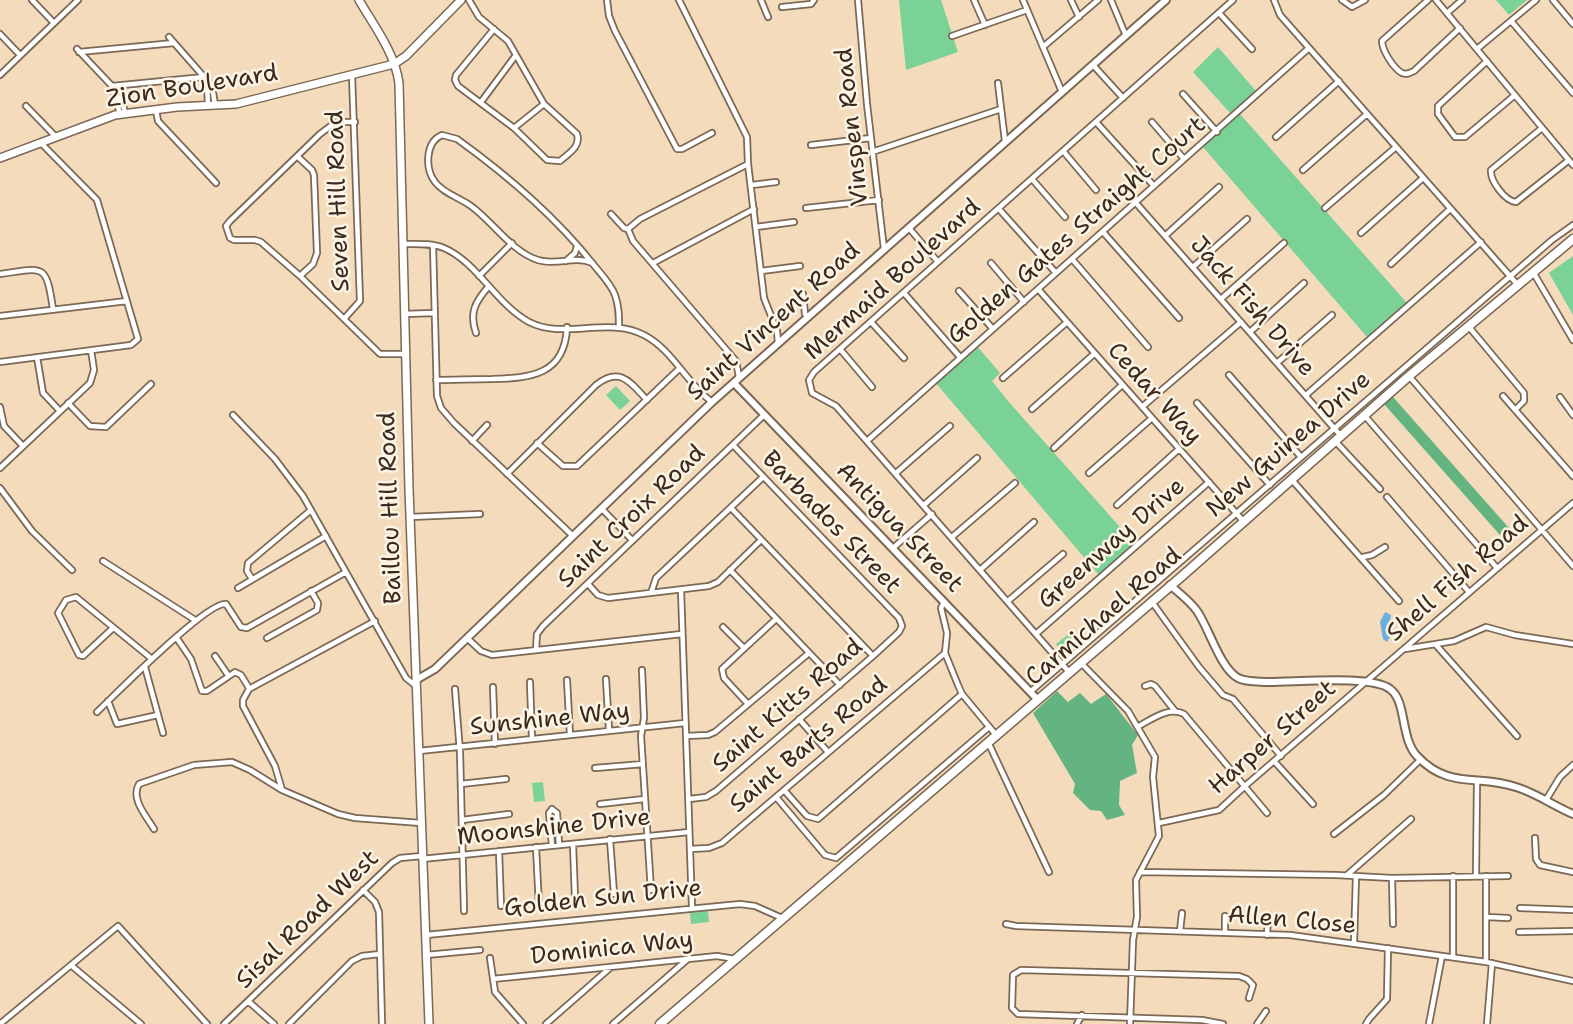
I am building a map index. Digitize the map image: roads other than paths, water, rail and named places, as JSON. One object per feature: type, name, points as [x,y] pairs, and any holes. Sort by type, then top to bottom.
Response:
[{"type":"main road","name":"Baillou Hill Road","points":[[359,0],[394,64],[399,87],[410,517],[429,1024]]},
{"type":"main road","points":[[394,64],[406,56],[461,0]]},
{"type":"main road","name":"Zion Boulevard","points":[[0,158],[123,114],[248,101],[394,64]]},
{"type":"main road","name":"Carmichael Road","points":[[660,1024],[996,735],[1037,699],[1066,668],[1080,663],[1244,522],[1468,326],[1514,280],[1532,271],[1573,239]]},
{"type":"street","points":[[32,0],[54,23]]},
{"type":"street","points":[[0,75],[78,0]]},
{"type":"street","points":[[469,0],[479,17],[494,29],[508,41],[544,104],[577,134],[579,141],[576,147],[560,161],[547,160],[514,128],[458,86],[456,75],[494,29]]},
{"type":"street","points":[[607,0],[611,24],[677,149],[712,133]]},
{"type":"street","points":[[679,0],[746,132],[766,305],[775,326],[778,344]]},
{"type":"street","points":[[761,0],[768,17]]},
{"type":"street","points":[[782,7],[811,4],[814,0]]},
{"type":"street","name":"Vinspen Road","points":[[858,0],[884,250]]},
{"type":"street","points":[[974,0],[985,25]]},
{"type":"street","points":[[1023,0],[1062,93]]},
{"type":"street","points":[[1071,0],[1079,17]]},
{"type":"street","points":[[1043,47],[1098,0]]},
{"type":"street","points":[[1111,0],[1126,36]]},
{"type":"street","name":"Mermaid Boulevard","points":[[1066,668],[836,406],[816,396],[809,380],[840,349],[1233,0]]},
{"type":"street","points":[[1274,0],[1280,15],[1514,280]]},
{"type":"street","points":[[1342,0],[1353,7],[1365,0]]},
{"type":"street","points":[[1428,0],[1382,41],[1383,50],[1401,72],[1407,74],[1414,71],[1460,28]]},
{"type":"street","points":[[1436,0],[1573,165]]},
{"type":"street","points":[[1447,13],[1462,0]]},
{"type":"street","points":[[1553,0],[1573,24]]},
{"type":"street","name":"Saint Vincent Road","points":[[416,683],[467,638],[736,380],[1163,1]]},
{"type":"street","points":[[1477,49],[1534,1]]},
{"type":"street","points":[[952,36],[1027,10]]},
{"type":"street","points":[[1219,13],[1252,50]]},
{"type":"street","points":[[1511,20],[1573,93]]},
{"type":"street","points":[[0,34],[20,55]]},
{"type":"street","points":[[169,37],[205,78],[211,106]]},
{"type":"street","points":[[123,114],[113,89],[78,50],[174,43]]},
{"type":"street","name":"Golden Gates Straight Court","points":[[867,441],[1310,48]]},
{"type":"street","points":[[481,102],[516,55]]},
{"type":"street","points":[[1487,61],[1438,106],[1438,114],[1455,136],[1464,137],[1515,95]]},
{"type":"street","points":[[1093,65],[1123,98]]},
{"type":"street","name":"Seven Hill Road","points":[[344,319],[360,302],[352,75]]},
{"type":"street","points":[[113,89],[205,78]]},
{"type":"street","points":[[1276,137],[1339,81]]},
{"type":"street","points":[[998,83],[1006,142]]},
{"type":"street","points":[[1184,94],[1217,132]]},
{"type":"street","points":[[514,128],[544,104]]},
{"type":"street","points":[[26,106],[55,137]]},
{"type":"street","points":[[872,152],[1001,109]]},
{"type":"street","points":[[156,110],[159,121],[216,183]]},
{"type":"street","points":[[1303,170],[1367,114]]},
{"type":"street","points":[[355,122],[331,124],[226,226],[230,238],[239,242],[261,242],[380,354],[405,354]]},
{"type":"street","points":[[1096,122],[1154,186]]},
{"type":"street","points":[[1152,122],[1184,159]]},
{"type":"street","points":[[1542,128],[1489,174],[1509,201],[1518,202],[1569,160]]},
{"type":"street","points":[[592,262],[537,260],[512,243],[471,206],[436,183],[430,172],[429,152],[433,139],[445,135],[457,139],[546,212],[592,262],[615,296],[619,327]]},
{"type":"street","points":[[811,145],[871,138]]},
{"type":"street","points":[[0,362],[136,343],[139,334],[97,200],[41,143]]},
{"type":"street","points":[[1325,208],[1396,147]]},
{"type":"street","points":[[1063,152],[1096,190]]},
{"type":"street","points":[[298,156],[314,175],[317,253],[313,264],[300,276]]},
{"type":"street","points":[[628,229],[640,219],[748,164]]},
{"type":"street","points":[[1361,233],[1423,178]]},
{"type":"street","points":[[1032,179],[1065,217]]},
{"type":"street","points":[[752,185],[776,182]]},
{"type":"street","points":[[1166,235],[1219,187]]},
{"type":"street","points":[[806,208],[879,200]]},
{"type":"street","name":"Jack Fish Drive","points":[[1136,203],[1335,428],[1338,438],[1380,489]]},
{"type":"street","points":[[653,262],[754,209]]},
{"type":"street","points":[[999,209],[1056,273]]},
{"type":"street","points":[[1391,264],[1450,209]]},
{"type":"street","points":[[611,214],[628,229],[633,241],[736,361],[753,365]]},
{"type":"street","points":[[1193,267],[1247,219]]},
{"type":"street","points":[[756,227],[794,222]]},
{"type":"street","name":"New Guinea Drive","points":[[1030,692],[1066,668],[1301,457],[1514,280],[1573,225]]},
{"type":"street","points":[[909,228],[939,261]]},
{"type":"street","points":[[1103,232],[1179,318]]},
{"type":"street","points":[[1306,395],[1481,242]]},
{"type":"street","points":[[479,276],[512,243]]},
{"type":"street","points":[[1221,299],[1284,243]]},
{"type":"street","points":[[402,244],[433,245],[452,252],[529,322],[546,327],[619,327],[651,339],[712,402]]},
{"type":"street","points":[[433,245],[436,396],[441,408],[472,441],[573,536]]},
{"type":"street","points":[[566,261],[575,253],[578,245]]},
{"type":"street","points":[[1072,259],[1148,346]]},
{"type":"street","points":[[991,264],[1024,302]]},
{"type":"street","points":[[761,271],[800,266]]},
{"type":"street","points":[[0,274],[41,270],[49,280],[53,309]]},
{"type":"street","points":[[1532,271],[1573,340]]},
{"type":"street","points":[[1250,332],[1304,283]]},
{"type":"street","points":[[476,333],[473,311],[488,286]]},
{"type":"street","name":"Cedar Way","points":[[1038,289],[1244,522]]},
{"type":"street","points":[[959,291],[993,329]]},
{"type":"street","points":[[904,293],[960,357]]},
{"type":"street","points":[[803,294],[805,314],[808,317]]},
{"type":"street","points":[[0,316],[127,301]]},
{"type":"street","points":[[404,314],[434,313]]},
{"type":"street","points":[[1277,363],[1332,315]]},
{"type":"street","points":[[871,322],[904,358]]},
{"type":"street","points":[[1142,407],[1241,322]]},
{"type":"street","points":[[1003,378],[1066,323]]},
{"type":"street","points":[[775,326],[783,330],[793,330]]},
{"type":"street","points":[[1468,326],[1524,393],[1524,401],[1514,410]]},
{"type":"street","points":[[436,380],[535,375],[546,370],[559,357],[567,327]]},
{"type":"street","points":[[840,349],[872,387]]},
{"type":"street","points":[[0,468],[92,379],[94,370],[91,350]]},
{"type":"street","points":[[1032,409],[1094,354]]},
{"type":"street","points":[[37,357],[43,393],[60,411]]},
{"type":"street","points":[[736,361],[736,380]]},
{"type":"street","points":[[537,443],[563,466],[574,467],[680,368]]},
{"type":"street","points":[[1229,375],[1301,457]]},
{"type":"street","points":[[1409,376],[1573,566]]},
{"type":"street","points":[[507,474],[606,378],[624,378],[647,400]]},
{"type":"street","name":"Antigua Street","points":[[736,380],[764,415],[1037,699]]},
{"type":"street","points":[[68,403],[90,426],[106,427],[151,384]]},
{"type":"street","points":[[1054,448],[1122,385]]},
{"type":"street","points":[[1503,396],[1573,476]]},
{"type":"street","points":[[1560,397],[1573,415]]},
{"type":"street","points":[[1197,403],[1270,485]]},
{"type":"street","points":[[0,407],[4,426],[23,446]]},
{"type":"street","points":[[233,415],[275,460],[303,496],[406,678],[416,683]]},
{"type":"street","name":"Saint Croix Road","points":[[537,649],[536,637],[540,628],[764,415]]},
{"type":"street","points":[[1364,415],[1497,568]]},
{"type":"street","points":[[1089,473],[1152,418]]},
{"type":"street","points":[[472,441],[488,425]]},
{"type":"street","points":[[896,473],[950,426]]},
{"type":"street","name":"Barbados Street","points":[[733,445],[899,618],[902,626]]},
{"type":"street","points":[[1117,505],[1180,449]]},
{"type":"street","points":[[924,505],[977,458]]},
{"type":"street","points":[[651,593],[656,578],[762,478]]},
{"type":"street","points":[[1292,479],[1399,601]]},
{"type":"street","points":[[952,537],[1016,482]]},
{"type":"street","name":"Greenway Drive","points":[[1037,633],[1209,482]]},
{"type":"street","points":[[0,488],[32,531],[72,570]]},
{"type":"street","points":[[1387,497],[1469,592]]},
{"type":"street","name":"Shell Fish Road","points":[[1366,682],[1573,503]]},
{"type":"street","points":[[731,508],[873,656]]},
{"type":"street","points":[[602,509],[632,540]]},
{"type":"street","points":[[253,579],[247,571],[248,563],[311,510]]},
{"type":"street","points":[[410,517],[480,514]]},
{"type":"street","points":[[893,548],[932,514]]},
{"type":"street","points":[[980,570],[1034,522]]},
{"type":"street","points":[[238,588],[326,536]]},
{"type":"street","points":[[588,583],[605,598],[712,586],[761,541]]},
{"type":"street","points":[[1362,557],[1372,555],[1385,547]]},
{"type":"street","points":[[1008,601],[1063,554]]},
{"type":"street","points":[[103,561],[195,620]]},
{"type":"street","points":[[730,570],[840,685]]},
{"type":"street","points":[[97,712],[195,620],[218,604],[224,603],[232,610],[241,627],[247,628],[346,572]]},
{"type":"street","points":[[1170,585],[1197,611],[1228,669],[1239,678],[1247,681],[1298,683],[1338,679],[1389,687],[1396,695],[1406,739],[1420,760],[1440,775],[1512,786],[1573,814]]},
{"type":"street","points":[[681,590],[692,907]]},
{"type":"street","points":[[267,638],[317,610],[318,603],[311,591]]},
{"type":"street","points":[[83,656],[76,653],[58,613],[68,598],[76,597],[152,660]]},
{"type":"street","points":[[945,602],[941,608],[946,630],[945,653],[962,694],[996,735]]},
{"type":"street","points":[[1152,602],[1199,667],[1223,695],[1233,699],[1281,756]]},
{"type":"street","points":[[748,704],[722,673],[724,667],[776,619]]},
{"type":"street","points":[[282,790],[273,763],[243,705],[249,688],[375,621]]},
{"type":"street","name":"Saint Kitts Road","points":[[689,799],[714,793],[873,656],[902,626]]},
{"type":"street","points":[[723,627],[744,648]]},
{"type":"street","points":[[1404,649],[1458,639],[1486,627],[1573,645]]},
{"type":"street","points":[[77,662],[113,628]]},
{"type":"street","points":[[467,638],[481,651],[489,654],[682,634]]},
{"type":"street","points":[[176,638],[191,659],[202,691],[207,691],[233,672],[240,674],[249,688]]},
{"type":"street","points":[[1435,645],[1517,736]]},
{"type":"street","points":[[685,736],[714,733],[809,652]]},
{"type":"street","name":"Saint Barts Road","points":[[690,849],[718,846],[945,653]]},
{"type":"street","points":[[215,656],[228,675]]},
{"type":"street","points":[[1080,663],[1128,711],[1155,757],[1153,784],[1159,836],[1157,844],[1139,872],[1136,885],[1136,930],[1133,940],[1129,1024]]},
{"type":"street","points":[[145,667],[163,733]]},
{"type":"street","points":[[642,670],[643,764],[650,890]]},
{"type":"street","points":[[606,679],[609,731]]},
{"type":"street","points":[[567,680],[570,735]]},
{"type":"street","points":[[530,682],[532,739]]},
{"type":"street","name":"Harper Street","points":[[1159,823],[1219,810],[1366,682]]},
{"type":"street","points":[[1145,686],[1155,686],[1175,711],[1184,714],[1267,813]]},
{"type":"street","points":[[493,687],[495,744]]},
{"type":"street","points":[[456,689],[464,911]]},
{"type":"street","points":[[784,790],[807,816],[818,819],[962,694]]},
{"type":"street","points":[[108,701],[117,724],[158,715]]},
{"type":"street","points":[[1139,726],[1157,716],[1175,711]]},
{"type":"street","points":[[799,719],[828,752]]},
{"type":"street","name":"Sunshine Way","points":[[419,751],[685,723]]},
{"type":"street","points":[[776,797],[826,856],[836,858],[989,727]]},
{"type":"street","points":[[987,742],[1049,872]]},
{"type":"street","points":[[1334,834],[1384,795],[1420,760]]},
{"type":"street","points":[[1275,761],[1313,804]]},
{"type":"street","points":[[155,830],[137,799],[136,788],[145,781],[179,769],[206,763],[232,762],[282,790],[348,816],[421,824]]},
{"type":"street","points":[[595,768],[643,764]]},
{"type":"street","points":[[1545,801],[1560,777],[1573,765]]},
{"type":"street","points":[[461,783],[506,779]]},
{"type":"street","points":[[1476,876],[1477,782]]},
{"type":"street","points":[[600,804],[645,799]]},
{"type":"street","points":[[552,846],[549,812],[552,808],[557,813],[559,845]]},
{"type":"street","points":[[462,820],[509,814]]},
{"type":"street","points":[[1347,875],[1411,819]]},
{"type":"street","name":"Moonshine Drive","points":[[422,858],[689,832]]},
{"type":"street","points":[[1535,838],[1536,859],[1540,864],[1573,872]]},
{"type":"street","points":[[610,839],[614,894]]},
{"type":"street","points":[[573,844],[575,898]]},
{"type":"street","points":[[536,847],[539,906]]},
{"type":"street","points":[[499,852],[501,906]]},
{"type":"street","points":[[842,854],[849,862]]},
{"type":"street","name":"Sisal Road West","points":[[224,1024],[396,860],[408,856],[422,858]]},
{"type":"street","points":[[1139,872],[1392,878],[1508,876]]},
{"type":"street","points":[[1354,943],[1356,876]]},
{"type":"street","points":[[1453,876],[1453,957]]},
{"type":"street","points":[[1486,876],[1489,962],[1487,1024]]},
{"type":"street","points":[[1392,878],[1393,924]]},
{"type":"street","points":[[362,890],[375,902],[380,912],[382,1024]]},
{"type":"street","name":"Golden Sun Drive","points":[[425,935],[740,904],[755,906],[782,918]]},
{"type":"street","points":[[1520,908],[1573,910]]},
{"type":"street","points":[[1180,932],[1182,913]]},
{"type":"street","points":[[1267,934],[1268,915]]},
{"type":"street","points":[[1224,933],[1225,916]]},
{"type":"street","points":[[1487,917],[1508,918]]},
{"type":"street","name":"Allen Close","points":[[1006,924],[1267,934],[1489,962],[1573,981]]},
{"type":"street","points":[[0,1024],[118,926],[207,1024]]},
{"type":"street","points":[[1519,932],[1573,931]]},
{"type":"street","points":[[1367,1024],[1368,1019],[1387,999],[1388,948]]},
{"type":"street","points":[[426,955],[480,950]]},
{"type":"street","points":[[289,1024],[352,961],[362,956],[380,954]]},
{"type":"street","name":"Dominica Way","points":[[493,979],[689,958],[719,956],[735,959]]},
{"type":"street","points":[[1429,1024],[1441,956]]},
{"type":"street","points":[[491,958],[496,993],[523,1024]]},
{"type":"street","points":[[613,1024],[689,958]]},
{"type":"street","points":[[72,966],[141,1024]]},
{"type":"street","points":[[546,1024],[611,967]]},
{"type":"street","points":[[1223,1024],[1214,1021],[1015,1013],[1012,1008],[1014,973],[1019,970],[1243,977],[1253,985],[1249,998]]},
{"type":"street","points":[[248,1001],[274,1024]]},
{"type":"street","points":[[1257,1024],[1266,1011]]},
{"type":"street","points":[[1077,1024],[1082,1015]]},
{"type":"water","points":[[1385,612],[1391,615],[1390,623],[1394,630],[1387,642],[1383,639],[1380,622]]}]
